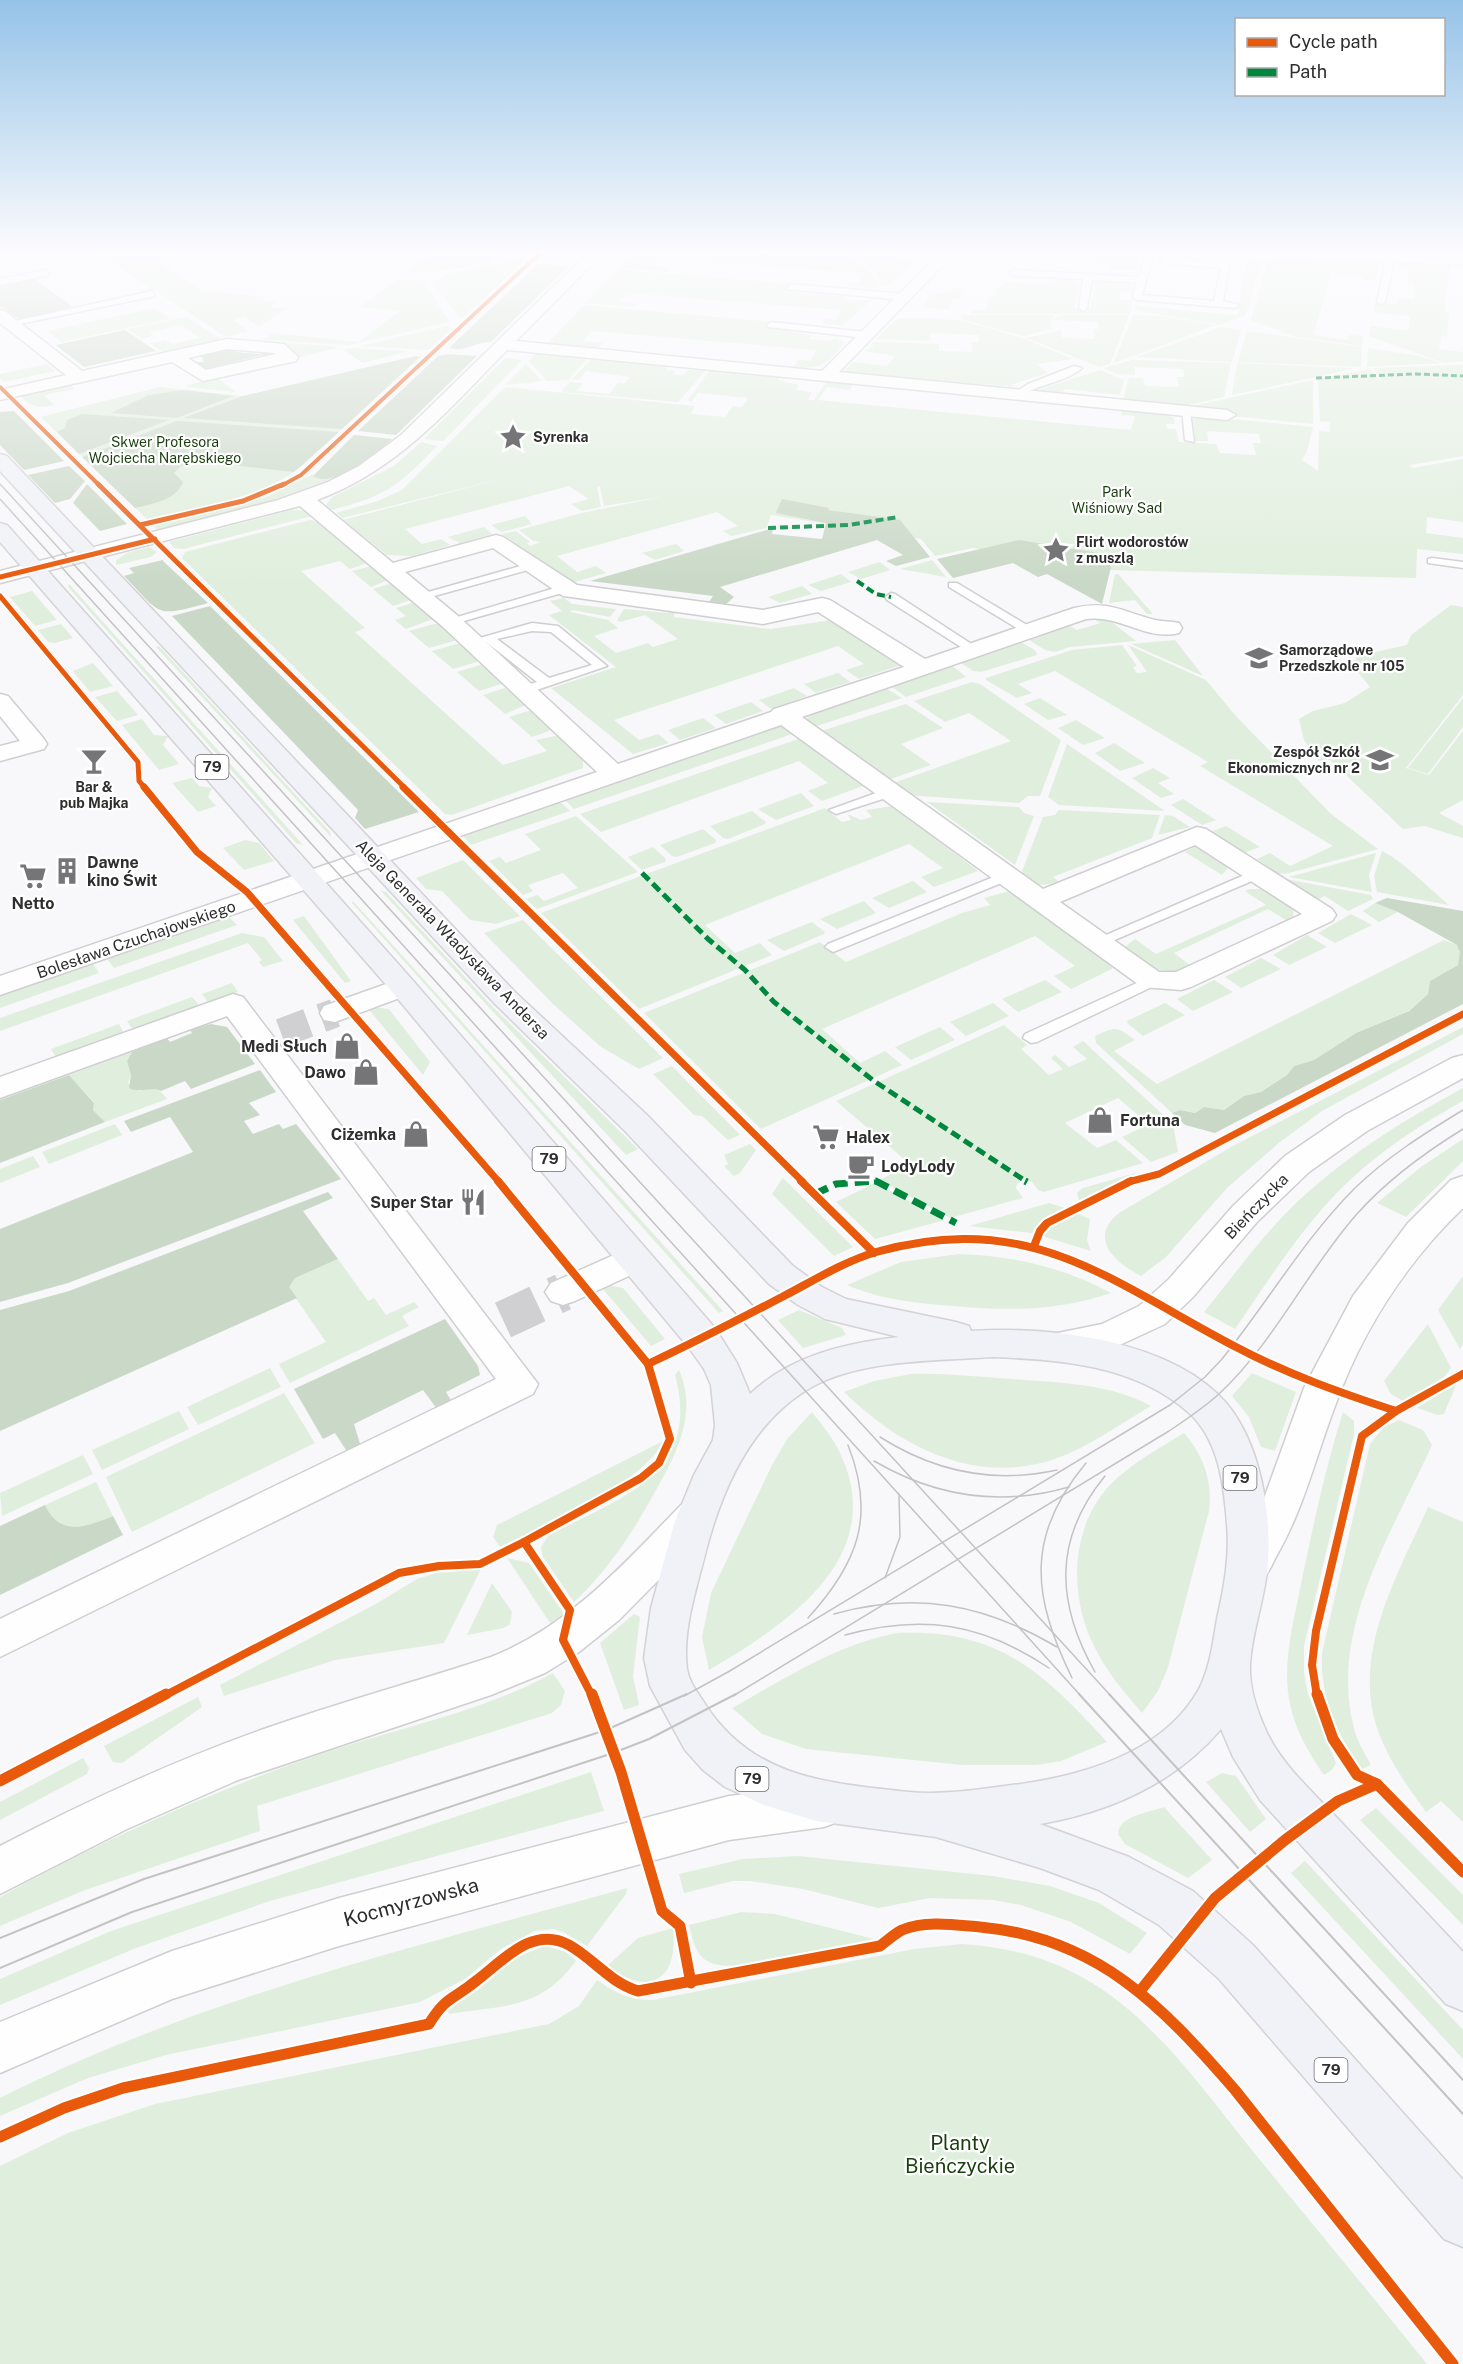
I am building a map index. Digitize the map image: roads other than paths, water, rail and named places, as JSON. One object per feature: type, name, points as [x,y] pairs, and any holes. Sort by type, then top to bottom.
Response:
[{"type":"main road","name":"Aleja Generała Władysława Andersa","points":[[0,460],[506,998],[621,1108],[798,1289],[823,1304],[857,1316],[993,1343]]},
{"type":"main road","name":"79","points":[[0,529],[403,987],[702,1338],[722,1366],[734,1398],[735,1425],[732,1440],[695,1517],[668,1635],[666,1671],[689,1720],[720,1759],[742,1774],[800,1797],[835,1804],[933,1815],[1040,1846],[1113,1873],[1176,1908],[1236,1962],[1463,2220]]},
{"type":"main road","name":"79","points":[[993,1343],[1056,1346],[1092,1351],[1127,1362],[1166,1379],[1206,1405],[1221,1425],[1236,1462],[1245,1509],[1248,1568],[1229,1664],[1231,1689],[1249,1743],[1276,1785],[1463,1986]]},
{"type":"main road","points":[[732,1440],[777,1392],[813,1370],[895,1352],[993,1343]]},
{"type":"main road","points":[[933,1815],[1006,1808],[1083,1793],[1131,1774],[1165,1753],[1207,1713],[1221,1689],[1229,1664]]},
{"type":"street","points":[[62,363],[79,377]]},
{"type":"street","points":[[0,395],[142,363]]},
{"type":"street","points":[[185,363],[203,376],[261,363]]},
{"type":"street","points":[[0,577],[304,499],[351,480],[385,460],[485,363]]},
{"type":"street","points":[[701,363],[1227,415]]},
{"type":"street","points":[[827,375],[838,363]]},
{"type":"street","points":[[304,499],[450,621],[480,640],[525,690],[613,773]]},
{"type":"street","points":[[390,570],[496,541],[565,589],[763,617],[822,605],[921,667]]},
{"type":"street","name":"Bolesława Czuchajowskiego","points":[[0,986],[1029,630],[1098,609],[1115,610],[1155,629],[1171,628]]},
{"type":"street","points":[[0,700],[35,744],[0,754]]},
{"type":"street","points":[[782,714],[1152,981],[1181,981],[1322,915],[1197,835],[1041,900]]},
{"type":"street","points":[[335,1013],[403,987]]},
{"type":"street","points":[[0,1088],[233,1003],[272,1037],[492,1325],[520,1384],[0,1639]]},
{"type":"street","name":"Bieńczycka","points":[[1056,1346],[1109,1336],[1152,1315],[1181,1288],[1245,1214],[1298,1164],[1356,1123],[1463,1065]]},
{"type":"street","points":[[1248,1568],[1275,1521],[1317,1403],[1349,1334],[1372,1293],[1425,1225],[1463,1188]]},
{"type":"street","points":[[563,1292],[634,1259]]},
{"type":"street","points":[[0,1871],[143,1798],[206,1771],[300,1736],[498,1674],[541,1654],[563,1640],[623,1592],[695,1517]]},
{"type":"street","name":"Kocmyrzowska","points":[[0,2048],[40,2029],[172,1975],[339,1922],[729,1818],[835,1804]]},
{"type":"lane","points":[[1018,394],[1077,369]]},
{"type":"lane","points":[[1185,412],[1190,440]]},
{"type":"lane","points":[[1432,561],[1463,565]]},
{"type":"lane","points":[[420,596],[531,566]]},
{"type":"lane","points":[[952,585],[1029,630]]},
{"type":"lane","points":[[450,621],[565,589]]},
{"type":"lane","points":[[891,597],[973,649]]},
{"type":"lane","points":[[480,640],[532,627],[551,628],[601,666],[525,690]]},
{"type":"lane","points":[[480,640],[548,684]]},
{"type":"lane","points":[[836,810],[890,792]]},
{"type":"lane","points":[[1098,942],[1256,874]]},
{"type":"lane","points":[[833,947],[1006,876]]},
{"type":"lane","points":[[1031,1038],[1152,981]]},
{"type":"tunnel","points":[[281,1033],[335,1013]]},
{"type":"tunnel","points":[[503,1320],[563,1292]]},
{"type":"tram line","points":[[0,484],[913,1479]]},
{"type":"tram line","points":[[0,499],[899,1494]]},
{"type":"tram line","points":[[1020,1496],[1170,1405],[1205,1377],[1239,1338],[1319,1228],[1355,1188],[1393,1156],[1463,1110]]},
{"type":"tram line","points":[[1063,1495],[1169,1431],[1220,1393],[1258,1351],[1322,1259],[1356,1215],[1406,1168],[1463,1129]]},
{"type":"tram line","points":[[880,1437],[922,1459],[965,1472],[1010,1476],[1057,1470]]},
{"type":"tram line","points":[[808,1618],[839,1578],[850,1558],[857,1538],[861,1516],[861,1494],[848,1445]]},
{"type":"tram line","points":[[874,1461],[913,1479]]},
{"type":"tram line","points":[[1068,1487],[1086,1463]]},
{"type":"tram line","points":[[1095,1672],[1073,1621],[1067,1596],[1066,1572],[1069,1548],[1076,1524],[1088,1500],[1105,1476]]},
{"type":"tram line","points":[[913,1479],[969,1495],[1020,1496]]},
{"type":"tram line","points":[[913,1479],[960,1532]]},
{"type":"tram line","points":[[1020,1496],[1068,1487]]},
{"type":"tram line","points":[[1063,1495],[1068,1487]]},
{"type":"tram line","points":[[885,1577],[900,1537],[899,1494]]},
{"type":"tram line","points":[[899,1494],[942,1543]]},
{"type":"tram line","points":[[976,1548],[1063,1495]]},
{"type":"tram line","points":[[1054,1634],[1043,1593],[1041,1567],[1044,1541],[1052,1516],[1063,1495]]},
{"type":"tram line","points":[[960,1532],[1020,1496]]},
{"type":"tram line","points":[[942,1543],[960,1532]]},
{"type":"tram line","points":[[960,1532],[976,1548]]},
{"type":"tram line","points":[[885,1577],[942,1543]]},
{"type":"tram line","points":[[942,1543],[958,1559]]},
{"type":"tram line","points":[[958,1559],[976,1548]]},
{"type":"tram line","points":[[976,1548],[1054,1634]]},
{"type":"tram line","points":[[884,1604],[958,1559]]},
{"type":"tram line","points":[[958,1559],[1019,1627]]},
{"type":"tram line","points":[[684,1696],[885,1577]]},
{"type":"tram line","points":[[884,1604],[922,1603],[949,1606],[1003,1620],[1019,1627]]},
{"type":"tram line","points":[[733,1696],[884,1604]]},
{"type":"tram line","points":[[834,1614],[884,1604]]},
{"type":"tram line","points":[[845,1635],[900,1625],[926,1624],[951,1627],[976,1632],[1000,1641],[1049,1668]]},
{"type":"tram line","points":[[1019,1627],[1057,1647]]},
{"type":"tram line","points":[[1019,1627],[1081,1696]]},
{"type":"tram line","points":[[1054,1634],[1111,1696]]},
{"type":"tram line","points":[[1054,1634],[1072,1678]]},
{"type":"tram line","points":[[0,1938],[144,1879],[606,1730],[687,1694]]},
{"type":"tram line","points":[[0,1968],[132,1912],[613,1753],[649,1739],[736,1694]]},
{"type":"tram line","points":[[1079,1694],[1463,2114]]},
{"type":"tram line","points":[[1109,1694],[1463,2080]]},
{"type":"place","name":"Syrenka","points":[[513,437]]},
{"type":"place","name":"Flirt wodorostów z muszlą","points":[[1056,550]]},
{"type":"place","name":"Samorządowe Przedszkole nr 105","points":[[1259,658]]},
{"type":"place","name":"Zespół Szkół Ekonomicznych nr 2","points":[[1380,760]]},
{"type":"place","name":"Bar & pub Majka","points":[[94,761]]},
{"type":"place","name":"Dawne kino Świt","points":[[67,871]]},
{"type":"place","name":"Netto","points":[[33,876]]},
{"type":"place","name":"Medi Słuch","points":[[347,1046]]},
{"type":"place","name":"Dawo","points":[[366,1072]]},
{"type":"place","name":"Fortuna","points":[[1100,1120]]},
{"type":"place","name":"Ciżemka","points":[[416,1134]]},
{"type":"place","name":"Halex","points":[[826,1137]]},
{"type":"place","name":"LodyLody","points":[[861,1166]]},
{"type":"place","name":"Super Star","points":[[473,1202]]},
{"type":"park label","name":"Skwer Profesora Wojciecha Narębskiego","points":[[165,450]]},
{"type":"park label","name":"Park Wiśniowy Sad","points":[[1117,500]]},
{"type":"park label","name":"Planty Bieńczyckie","points":[[960,2154]]}]
